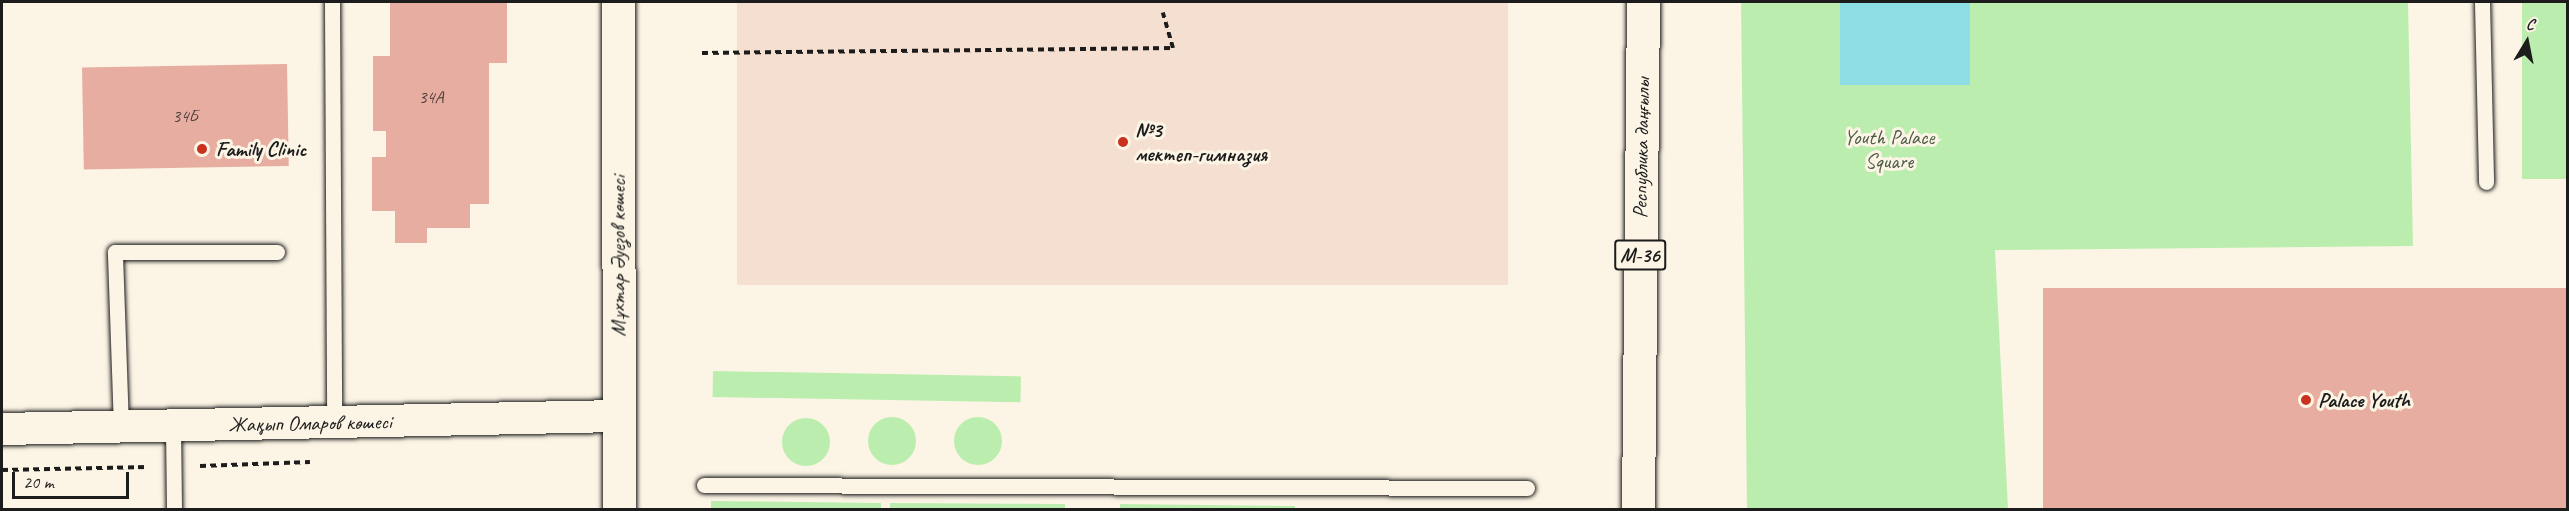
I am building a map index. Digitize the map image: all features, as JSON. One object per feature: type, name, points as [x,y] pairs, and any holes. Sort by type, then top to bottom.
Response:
[{"type":"street","name":"Мұхтар Әуезов көшесі","points":[[618,2],[619,510]]},
{"type":"street","name":"Республика даңғылы","points":[[1638,510],[1643,2]]},
{"type":"street","name":"Жақып Омаров көшесі","points":[[2,429],[618,416]]},
{"type":"lane","points":[[332,2],[334,422]]},
{"type":"lane","points":[[2482,2],[2486,182]]},
{"type":"lane","points":[[121,428],[115,252],[277,252]]},
{"type":"lane","points":[[173,426],[174,510]]},
{"type":"lane","points":[[704,486],[1527,488]]},
{"type":"path","points":[[702,53],[1173,48],[1164,12]]},
{"type":"path","points":[[2,470],[313,461]]},
{"type":"shaded area","name":"№3 мектеп-гимназия","points":[[737,2],[1508,2],[1508,285],[737,285]]},
{"type":"green space","name":"Youth Palace Square","points":[[1741,2],[2408,2],[2413,246],[1995,250],[2008,509],[1747,509]]},
{"type":"green space","points":[[2522,2],[2567,2],[2567,179],[2522,179]]},
{"type":"green space","points":[[713,371],[1021,376],[1020,402],[713,397]]},
{"type":"green space","points":[[892,417],[909,424],[916,441],[909,458],[892,465],[875,458],[868,441],[875,424]]},
{"type":"green space","points":[[978,417],[995,424],[1002,441],[995,458],[978,465],[961,458],[954,441],[961,424]]},
{"type":"green space","points":[[806,418],[823,425],[830,442],[823,459],[806,466],[789,459],[782,442],[789,425]]},
{"type":"green space","points":[[711,501],[881,503],[881,509],[711,510]]},
{"type":"green space","points":[[890,503],[1065,504],[1065,509],[890,510]]},
{"type":"green space","points":[[1120,504],[1295,506],[1295,509],[1120,510]]},
{"type":"water","points":[[1840,2],[1970,2],[1970,85],[1840,85]]},
{"type":"building","points":[[390,2],[507,2],[507,63],[489,63],[489,204],[470,204],[470,228],[427,228],[427,243],[395,243],[395,211],[372,211],[372,157],[386,157],[386,131],[373,131],[373,56],[390,56]]},
{"type":"building","points":[[287,64],[289,166],[84,170],[82,68]]},
{"type":"building","name":"Palace Youth","points":[[2043,288],[2568,288],[2568,510],[2043,510]]},
{"type":"place","name":"№3 мектеп-гимназия","points":[[1123,142]]},
{"type":"place","name":"Family Clinic","points":[[202,149]]},
{"type":"place","name":"Palace Youth","points":[[2306,400]]}]
